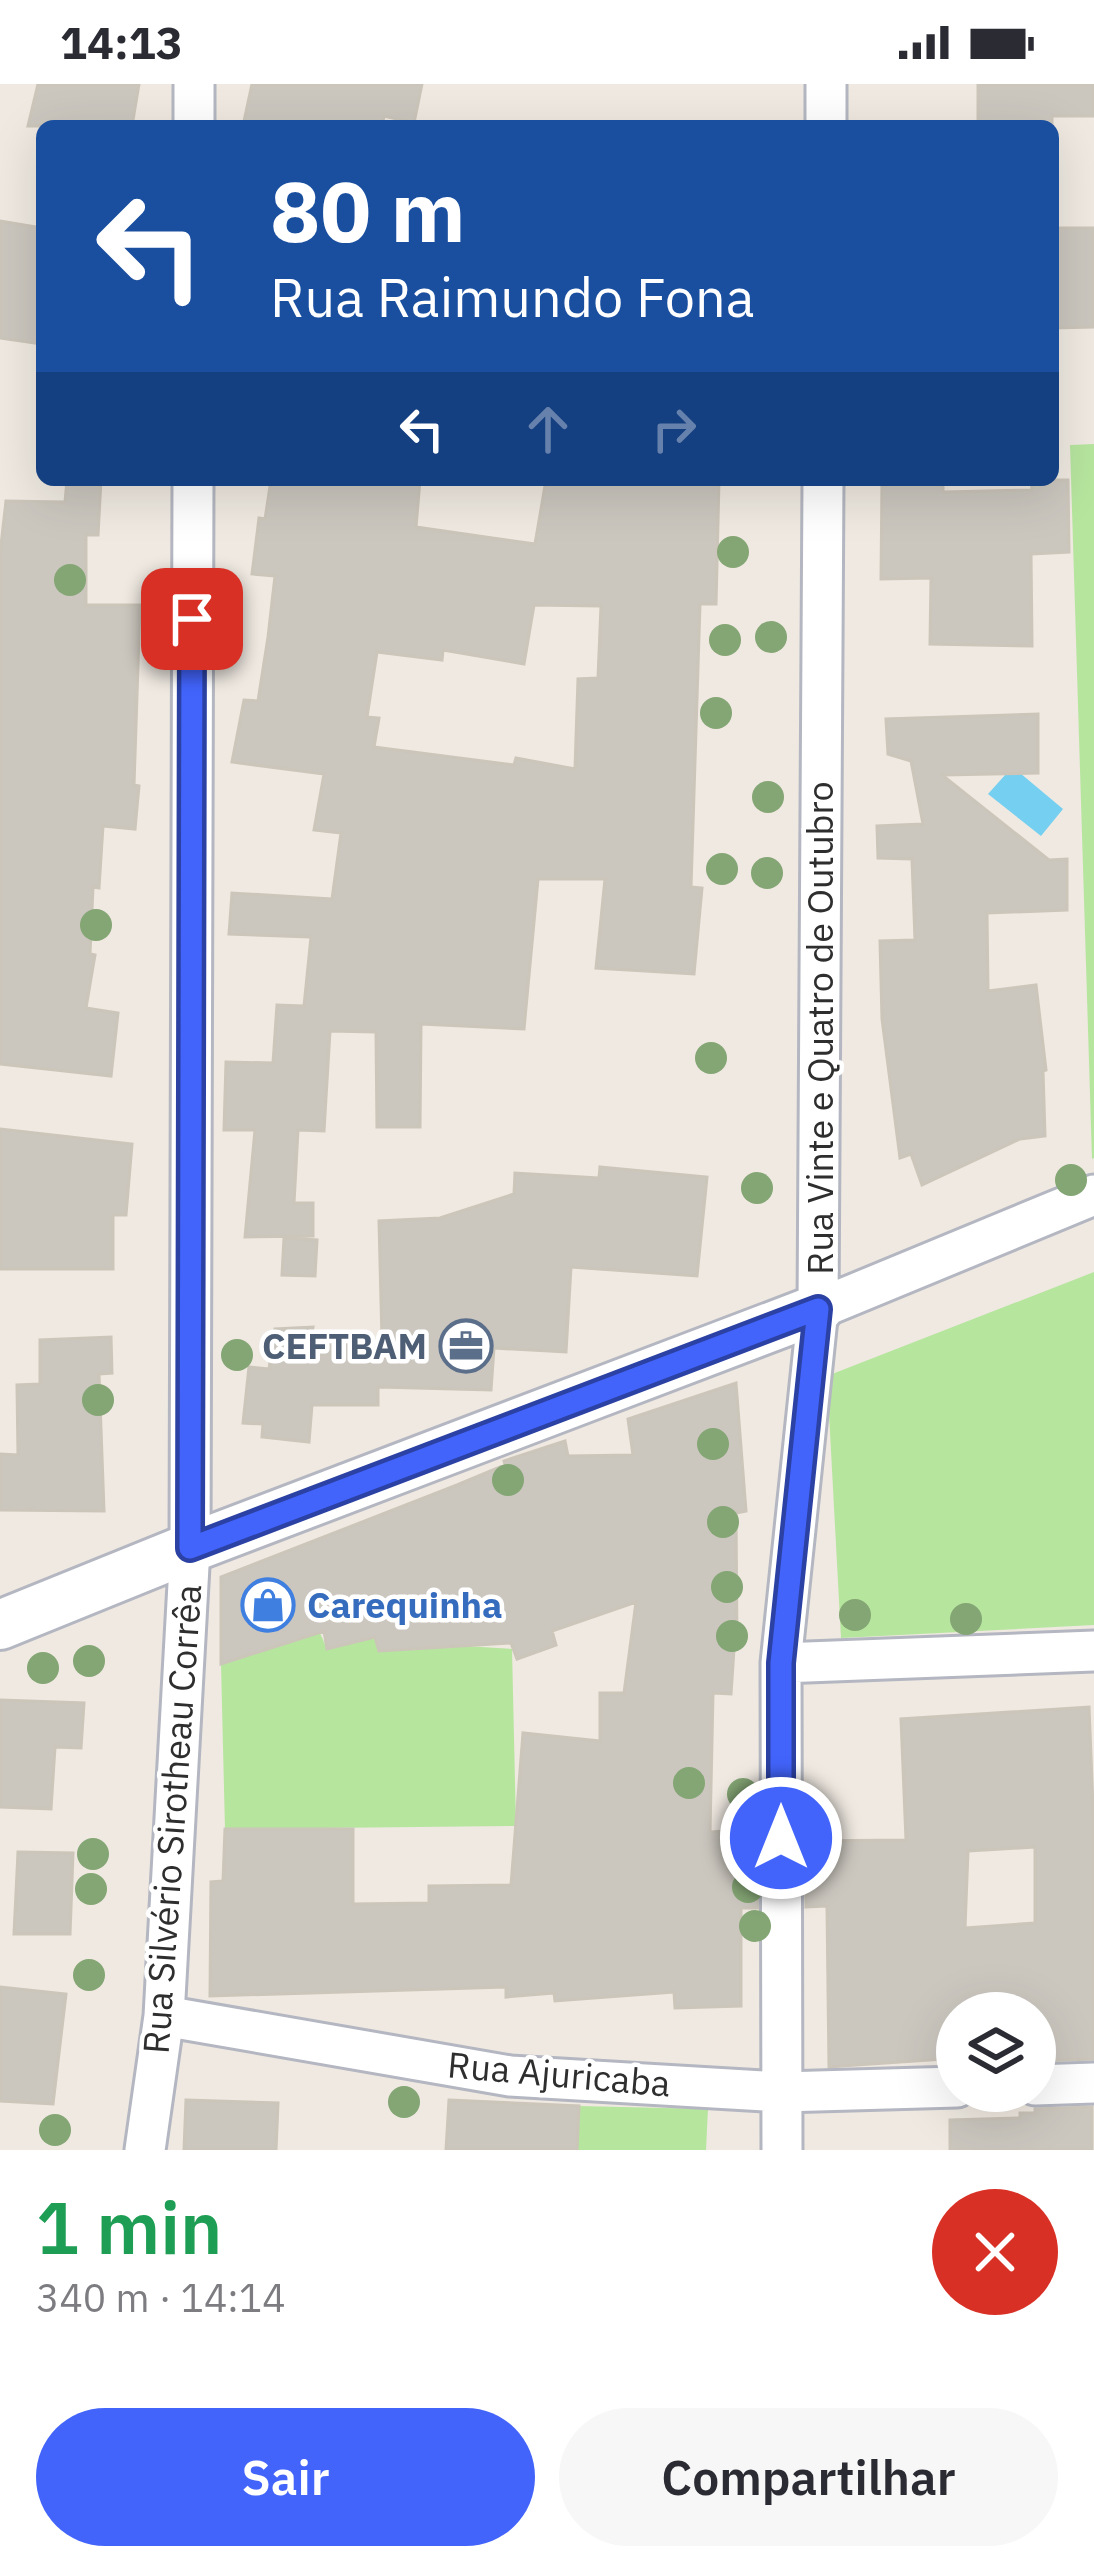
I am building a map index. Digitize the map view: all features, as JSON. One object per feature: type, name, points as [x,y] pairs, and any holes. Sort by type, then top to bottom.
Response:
[{"type":"street","points":[[194,84],[194,120]]},
{"type":"street","points":[[826,84],[826,120]]},
{"type":"street","name":"Rua Silvério Sirotheau Corrêa","points":[[145,2150],[164,2016],[190,1548],[193,486]]},
{"type":"street","name":"Rua Vinte e Quatro de Outubro","points":[[782,2150],[781,1663],[818,1309],[824,486]]},
{"type":"street","points":[[0,1625],[818,1309],[1094,1195]]},
{"type":"street","points":[[781,1663],[1094,1651]]},
{"type":"street","name":"Rua Ajuricaba","points":[[164,2016],[511,2076],[782,2092],[936,2088]]},
{"type":"street","points":[[1056,2084],[1094,2083]]},
{"type":"green space","points":[[1094,444],[1094,1158],[1092,1159],[1070,445]]},
{"type":"green space","points":[[1094,1272],[1094,1625],[841,1638],[827,1376]]},
{"type":"green space","points":[[320,1633],[327,1649],[375,1637],[380,1651],[465,1646],[512,1649],[516,1826],[225,1829],[221,1664]]},
{"type":"green space","points":[[579,2106],[708,2109],[706,2150],[577,2150]]},
{"type":"water","points":[[1020,773],[1063,809],[1041,836],[988,794],[1006,774]]},
{"type":"building","points":[[38,84],[139,84],[133,120],[36,120],[36,126],[28,126]]},
{"type":"building","points":[[252,84],[422,84],[415,120],[384,116],[383,120],[244,120]]},
{"type":"building","points":[[978,84],[1094,84],[1094,116],[978,120]]},
{"type":"building","points":[[0,221],[36,227],[36,343],[0,338]]},
{"type":"building","points":[[1059,228],[1094,228],[1094,327],[1059,328]]},
{"type":"building","points":[[1059,480],[1068,480],[1069,552],[1031,554],[1032,646],[930,644],[931,578],[881,579],[882,486],[943,486],[943,492],[1032,490],[1032,486],[1059,486]]},
{"type":"building","points":[[66,486],[101,486],[98,535],[86,535],[86,605],[140,605],[135,829],[103,826],[99,888],[93,887],[90,954],[95,955],[86,1008],[118,1013],[111,1076],[0,1064],[0,554],[6,501],[65,502]]},
{"type":"building","points":[[270,486],[419,486],[416,527],[535,544],[545,486],[719,486],[716,604],[700,604],[691,887],[702,888],[694,974],[596,968],[605,879],[538,879],[524,1029],[421,1024],[420,1127],[377,1127],[376,1032],[330,1031],[324,1131],[298,1130],[294,1203],[313,1203],[313,1236],[245,1237],[255,1130],[224,1130],[226,1062],[273,1063],[277,1005],[304,1006],[311,937],[229,934],[232,893],[332,899],[341,833],[314,830],[324,774],[232,762],[244,700],[258,701],[275,576],[252,574],[259,518],[265,519]],"holes":[[[534,605],[601,606],[598,678],[578,679],[575,769],[516,758],[514,765],[374,747],[379,718],[367,717],[377,652],[442,660],[443,650],[524,664]]]},
{"type":"building","points":[[1038,714],[1038,773],[942,775],[1049,860],[1067,859],[1067,910],[987,913],[988,991],[1036,985],[1046,1070],[1045,1136],[1020,1139],[922,1185],[911,1154],[900,1158],[882,1019],[880,941],[915,940],[912,859],[878,858],[877,826],[923,824],[911,761],[888,754],[886,719]]},
{"type":"building","points":[[0,1129],[132,1144],[126,1215],[113,1215],[113,1269],[0,1269]]},
{"type":"building","points":[[600,1167],[707,1177],[697,1276],[571,1267],[566,1352],[494,1348],[491,1390],[378,1387],[378,1405],[312,1405],[309,1442],[262,1437],[263,1424],[243,1423],[249,1367],[269,1369],[275,1329],[313,1327],[311,1339],[382,1340],[379,1221],[440,1218],[514,1194],[515,1173],[599,1178]]},
{"type":"building","points":[[284,1238],[317,1240],[315,1276],[282,1275]]},
{"type":"building","points":[[111,1337],[112,1373],[99,1374],[104,1511],[0,1510],[0,1454],[18,1455],[17,1385],[40,1384],[40,1340]]},
{"type":"building","points":[[736,1383],[746,1511],[736,1513],[737,1649],[731,1694],[713,1693],[710,1832],[757,1829],[758,1908],[741,1908],[741,2006],[675,2008],[674,1992],[555,2001],[554,1993],[506,1997],[506,1987],[210,1996],[211,1882],[223,1881],[225,1829],[353,1829],[353,1904],[429,1903],[429,1886],[511,1885],[523,1733],[600,1741],[600,1693],[624,1693],[636,1602],[552,1631],[556,1645],[517,1659],[511,1643],[379,1651],[375,1637],[327,1649],[324,1631],[221,1664],[221,1577],[457,1485],[505,1465],[504,1461],[565,1441],[568,1456],[633,1455],[628,1419]]},
{"type":"building","points":[[0,1700],[84,1703],[81,1748],[55,1747],[51,1809],[0,1807]]},
{"type":"building","points":[[1089,1707],[1094,2059],[1056,2060],[1056,1992],[936,1992],[936,2059],[829,2067],[827,1906],[806,1907],[805,1841],[906,1840],[901,1719]],"holes":[[[1035,1847],[1035,1923],[965,1928],[968,1851]]]},
{"type":"building","points":[[18,1852],[73,1853],[70,1934],[14,1934]]},
{"type":"building","points":[[0,1987],[66,1994],[53,2104],[0,2101]]},
{"type":"building","points":[[186,2100],[278,2103],[276,2150],[184,2150]]},
{"type":"building","points":[[449,2100],[579,2106],[577,2150],[446,2150]]},
{"type":"building","points":[[1092,2107],[1092,2150],[950,2150],[950,2120],[1020,2118],[1020,2113],[1056,2112],[1056,2108]]},
{"type":"place","name":"CEFTBAM","points":[[466,1346]]},
{"type":"place","name":"Carequinha","points":[[268,1605]]},
{"type":"route","points":[[192,619],[190,1548],[818,1309],[781,1663],[781,1838]]}]
